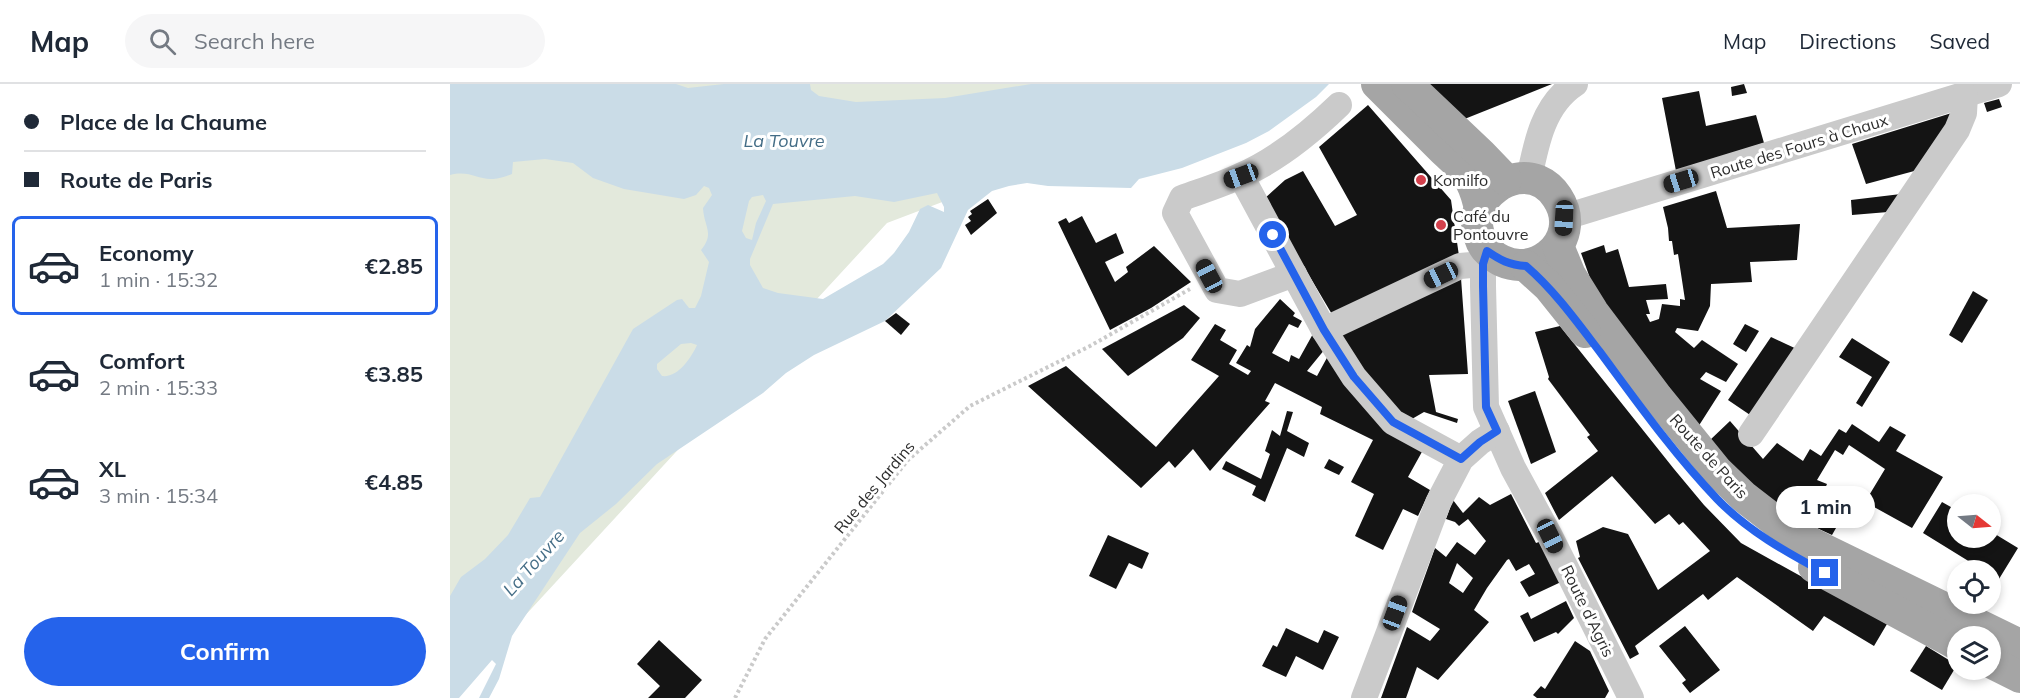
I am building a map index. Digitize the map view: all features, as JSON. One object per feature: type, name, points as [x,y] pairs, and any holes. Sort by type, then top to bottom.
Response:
[{"type":"main road","points":[[1377,84],[1467,174],[1480,206]]},
{"type":"main road","points":[[1407,84],[1481,153],[1517,179]]},
{"type":"main road","points":[[1517,179],[1539,182],[1557,196],[1561,232],[1549,255],[1539,262],[1526,266],[1514,266],[1485,257],[1478,233],[1477,219],[1486,195],[1495,186],[1517,179]]},
{"type":"main road","name":"Route de Paris","points":[[1561,232],[1570,275],[1593,312],[1657,398],[1718,471],[1743,497],[1792,534],[2020,645]]},
{"type":"main road","name":"Route de Paris","points":[[1526,266],[1549,287],[1699,479],[1737,518],[1768,541],[1947,639]]},
{"type":"main road","points":[[2001,668],[2020,676]]},
{"type":"street","points":[[1517,179],[1536,146],[1548,112],[1564,91],[1575,84]]},
{"type":"street","name":"Route des Fours à Chaux","points":[[1561,232],[1999,84]]},
{"type":"street","points":[[1751,434],[1957,130],[1964,112],[1965,94]]},
{"type":"street","points":[[1294,274],[1240,294],[1217,290],[1175,213],[1182,198],[1241,176],[1276,156],[1311,131],[1339,105]]},
{"type":"street","points":[[1241,176],[1324,330],[1354,377],[1393,422],[1461,459]]},
{"type":"street","points":[[1324,330],[1460,266],[1485,257]]},
{"type":"street","name":"Route d'Agris","points":[[1485,257],[1486,407],[1513,468],[1550,536],[1631,698]]},
{"type":"street","points":[[1364,698],[1434,513],[1461,459],[1497,431]]},
{"type":"path","name":"Rue des Jardins","points":[[735,698],[765,639],[908,460],[970,406],[1090,346],[1191,289],[1209,276]]},
{"type":"shaded area","points":[[450,84],[1155,84],[1090,146],[887,223],[450,697]]},
{"type":"water","name":"La Touvre","points":[[450,84],[676,84],[688,88],[724,84],[810,84],[811,90],[819,96],[856,102],[945,98],[1031,84],[1329,84],[1316,97],[1269,131],[1246,143],[1182,168],[1139,179],[1131,188],[1048,186],[1027,183],[992,191],[968,210],[941,268],[885,321],[814,355],[786,373],[763,393],[657,464],[616,504],[580,533],[512,636],[499,679],[489,698],[479,698],[496,664],[492,660],[459,698],[450,698],[450,596],[461,577],[485,559],[508,535],[530,498],[540,497],[633,329],[677,300],[682,299],[689,308],[695,308],[701,296],[709,262],[701,250],[708,234],[703,208],[712,195],[709,188],[704,186],[696,195],[684,199],[624,189],[593,178],[573,163],[545,159],[513,162],[512,174],[498,178],[487,179],[463,174],[450,175]],"holes":[[[937,193],[944,212],[928,205],[920,209],[909,232],[883,264],[823,299],[778,293],[763,288],[750,265],[750,259],[773,204],[855,196],[894,202]],[[763,195],[766,201],[756,223],[752,240],[746,238],[742,231],[749,201],[752,197]],[[681,344],[697,345],[688,361],[679,370],[668,376],[662,376],[657,369],[657,364]]]},
{"type":"building","points":[[1415,84],[1552,84],[1457,122]]},
{"type":"building","points":[[1744,84],[1747,93],[1732,96],[1731,87]]},
{"type":"building","points":[[1699,91],[1706,126],[1756,115],[1764,143],[1676,171],[1662,98]]},
{"type":"building","points":[[1999,99],[2002,107],[1987,112],[1984,103]]},
{"type":"building","points":[[1368,105],[1451,200],[1459,256],[1333,316],[1264,199],[1285,180],[1303,171],[1335,226],[1357,215],[1319,147]]},
{"type":"building","points":[[1958,111],[1918,170],[1866,184],[1852,144]]},
{"type":"building","points":[[1716,191],[1727,228],[1800,224],[1797,260],[1750,262],[1752,282],[1711,284],[1710,306],[1698,331],[1677,328],[1675,332],[1694,348],[1702,340],[1738,364],[1726,382],[1706,372],[1700,379],[1721,391],[1698,427],[1600,306],[1581,253],[1604,245],[1606,253],[1618,249],[1629,287],[1666,284],[1668,299],[1646,300],[1650,314],[1646,314],[1650,322],[1659,319],[1662,304],[1680,306],[1680,299],[1685,300],[1678,254],[1674,255],[1672,241],[1669,241],[1663,207]]},
{"type":"building","points":[[1901,194],[1888,212],[1852,215],[1851,200]]},
{"type":"building","points":[[988,199],[997,213],[971,235],[965,225],[971,221],[968,217],[972,214],[970,211]]},
{"type":"building","points":[[1082,216],[1096,243],[1116,233],[1124,253],[1105,262],[1115,282],[1128,272],[1126,267],[1154,246],[1191,282],[1151,308],[1110,330],[1058,222],[1066,218],[1069,223]]},
{"type":"building","points":[[1461,278],[1468,374],[1429,375],[1436,412],[1458,419],[1457,423],[1424,412],[1405,423],[1334,335]]},
{"type":"building","points":[[1973,291],[1988,300],[1962,343],[1949,335]]},
{"type":"building","points":[[1280,299],[1295,313],[1293,316],[1302,321],[1298,328],[1289,324],[1272,353],[1289,362],[1291,355],[1299,359],[1314,332],[1325,349],[1307,371],[1317,376],[1329,354],[1423,450],[1408,477],[1430,490],[1418,516],[1403,509],[1383,550],[1355,536],[1374,494],[1351,482],[1373,440],[1320,414],[1322,407],[1275,383],[1265,401],[1270,403],[1210,471],[1193,449],[1175,468],[1169,461],[1141,488],[1028,386],[1066,366],[1156,447],[1219,376],[1191,360],[1215,324],[1226,330],[1220,340],[1237,350],[1229,364],[1248,375],[1251,371],[1236,363],[1247,345],[1250,347],[1255,329]]},
{"type":"building","points":[[1184,305],[1200,318],[1183,338],[1128,376],[1102,349]]},
{"type":"building","points":[[896,313],[910,324],[901,335],[885,321]]},
{"type":"building","points":[[1745,324],[1759,331],[1746,352],[1733,344]]},
{"type":"building","points":[[1560,326],[1704,505],[1741,543],[1887,624],[1874,646],[1824,616],[1813,631],[1737,577],[1708,600],[1703,594],[1635,646],[1639,654],[1630,659],[1578,558],[1580,557],[1576,541],[1603,527],[1628,534],[1658,590],[1710,551],[1683,522],[1679,525],[1669,514],[1655,524],[1612,476],[1559,520],[1545,493],[1598,451],[1587,437],[1590,435],[1548,379],[1535,332]]},
{"type":"building","points":[[1771,337],[1801,351],[1756,419],[1728,400]]},
{"type":"building","points":[[1852,338],[1890,362],[1862,407],[1856,403],[1872,377],[1839,357]]},
{"type":"building","points":[[1535,391],[1556,452],[1531,464],[1508,401]]},
{"type":"building","points":[[1287,411],[1293,412],[1287,431],[1309,443],[1304,457],[1287,448],[1265,502],[1252,495],[1256,486],[1222,469],[1226,461],[1261,479],[1270,454],[1265,451],[1272,430],[1280,436]]},
{"type":"building","points":[[1730,421],[1763,459],[1777,443],[1803,461],[1810,449],[1821,456],[1839,429],[1846,433],[1852,424],[1879,442],[1890,426],[1906,435],[1896,451],[1943,477],[1912,528],[1865,502],[1885,469],[1849,445],[1843,455],[1835,450],[1817,480],[1827,484],[1824,491],[1851,502],[1832,535],[1793,517],[1743,481],[1709,441]]},
{"type":"building","points":[[1329,459],[1344,467],[1339,475],[1324,468]]},
{"type":"building","points":[[1511,494],[1536,543],[1539,542],[1561,582],[1529,597],[1520,582],[1535,574],[1529,564],[1516,571],[1509,559],[1507,560],[1474,610],[1489,622],[1438,680],[1417,667],[1406,698],[1381,698],[1407,627],[1430,641],[1440,629],[1412,612],[1435,548],[1446,557],[1457,542],[1475,555],[1486,541],[1468,519],[1459,526],[1446,519],[1453,500],[1463,513],[1479,497],[1490,505]],"holes":[[[1457,563],[1473,578],[1463,593],[1449,583]]]},
{"type":"building","points":[[1942,502],[1947,505],[1947,548],[1923,533]]},
{"type":"building","points":[[1108,535],[1149,553],[1142,569],[1129,563],[1116,589],[1089,576]]},
{"type":"building","points":[[2001,538],[2018,548],[2001,576],[2001,560],[1967,560],[1947,548],[2001,548]]},
{"type":"building","points":[[1566,601],[1574,618],[1558,634],[1556,632],[1534,642],[1520,616],[1528,612],[1531,619]]},
{"type":"building","points":[[1685,626],[1720,670],[1690,693],[1682,683],[1686,680],[1659,646]]},
{"type":"building","points":[[1286,628],[1318,643],[1324,630],[1339,637],[1323,670],[1296,656],[1286,677],[1262,666],[1273,645],[1277,647]]},
{"type":"building","points":[[659,640],[702,680],[685,698],[648,698],[660,686],[637,664]]},
{"type":"building","points":[[1575,641],[1590,651],[1609,691],[1605,698],[1537,698],[1533,695],[1541,686],[1545,689]]},
{"type":"building","points":[[1926,646],[1947,659],[1948,680],[1942,690],[1910,671]]},
{"type":"place","name":"Komilfo","points":[[1421,180]]},
{"type":"place","name":"Café du Pontouvre","points":[[1441,225]]},
{"type":"route","points":[[1273,235],[1324,330],[1354,377],[1393,422],[1461,459],[1497,431],[1486,407],[1483,264],[1487,251],[1503,262],[1514,266],[1526,266],[1549,287],[1657,427],[1718,500],[1737,518],[1768,541],[1825,573]]}]
